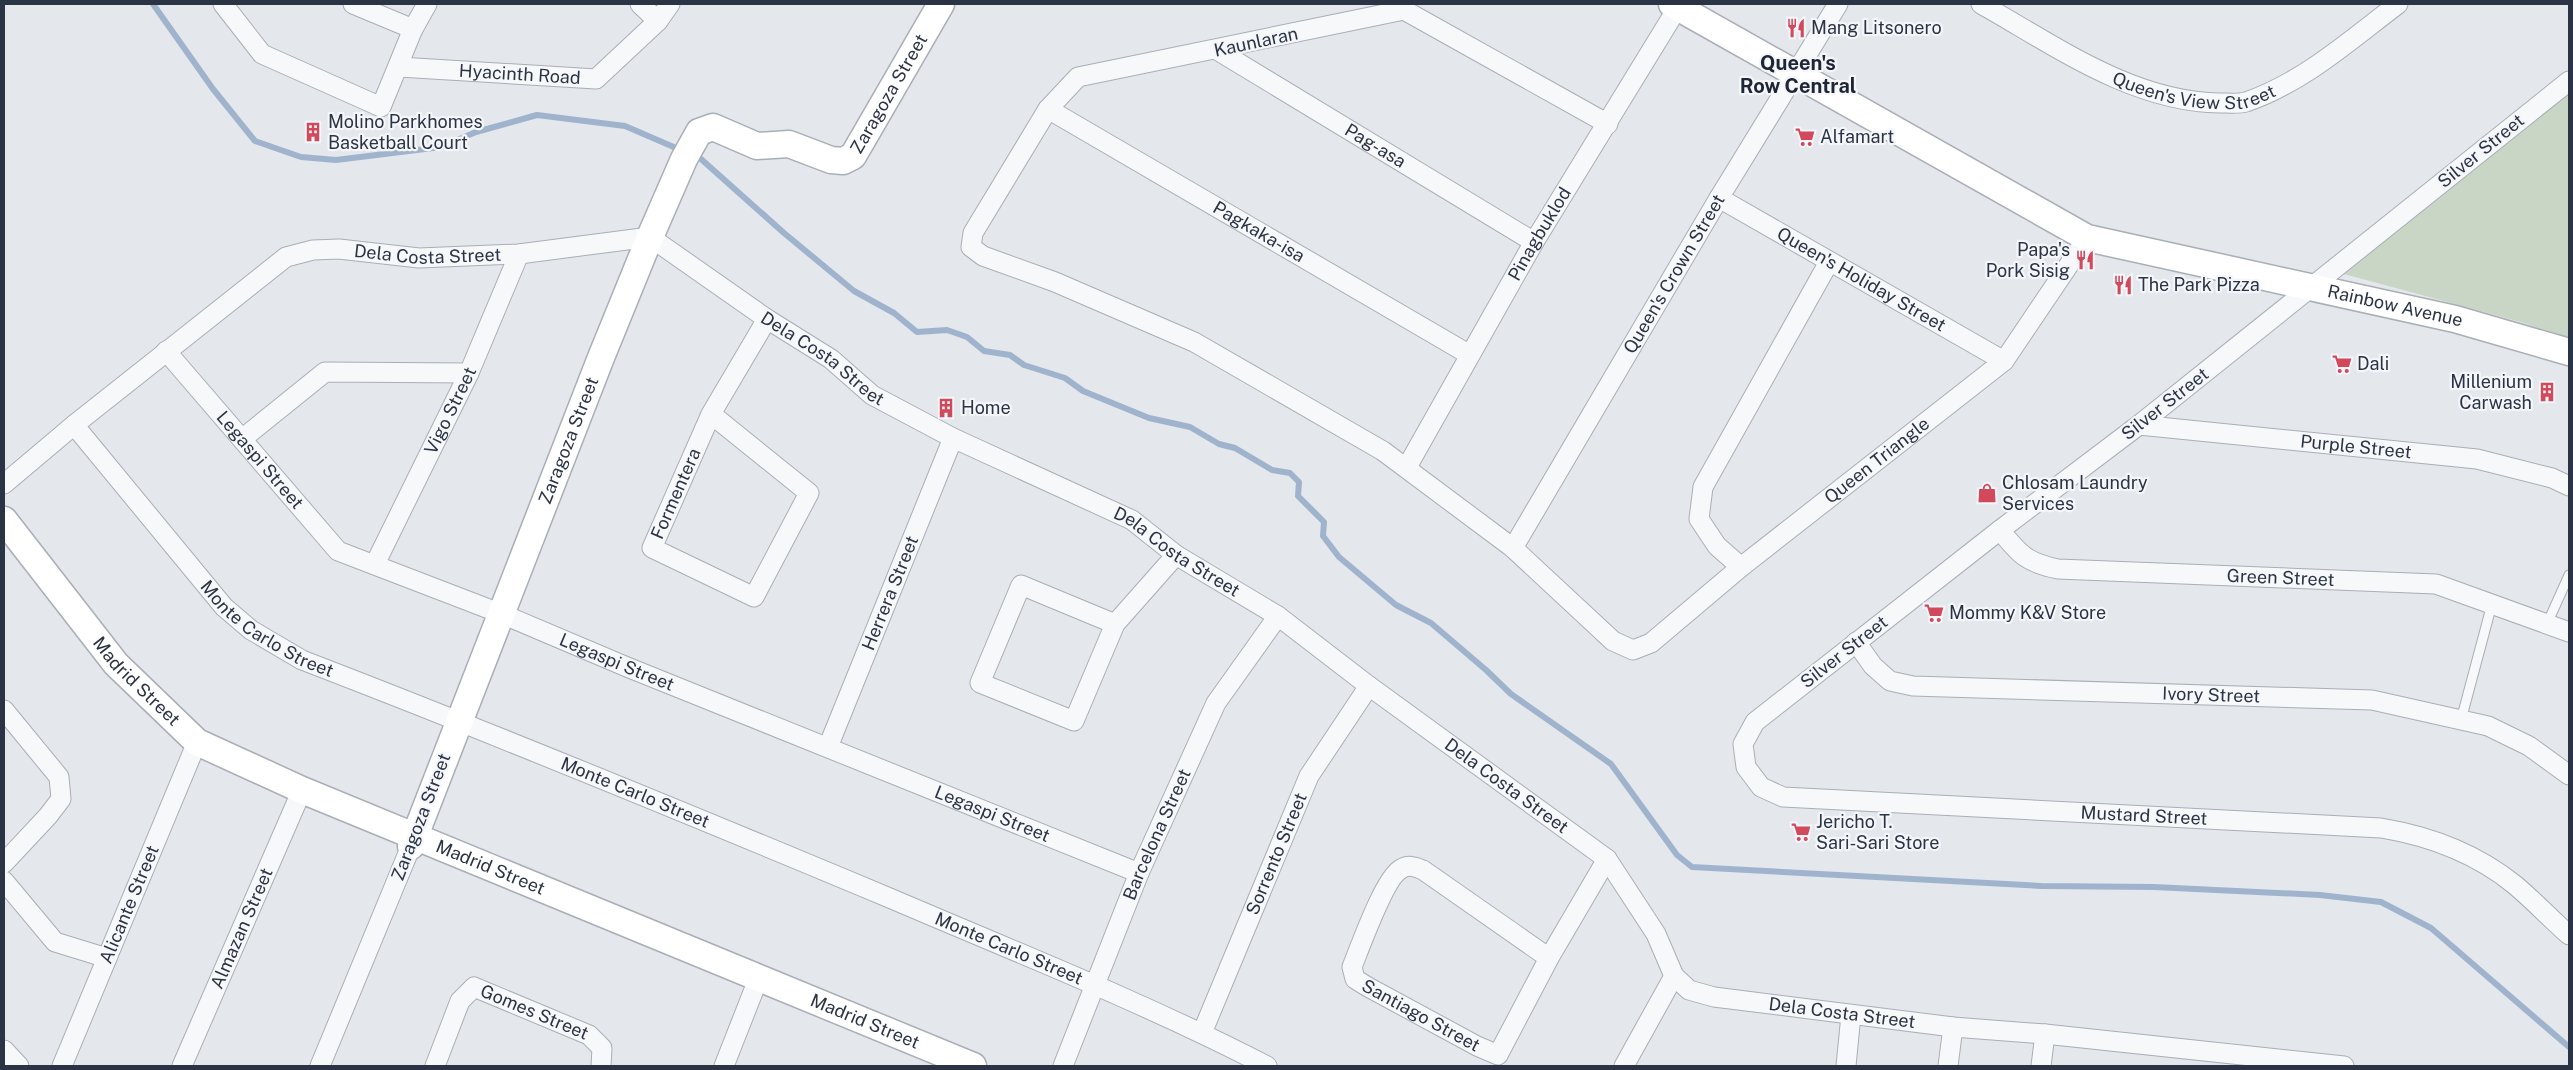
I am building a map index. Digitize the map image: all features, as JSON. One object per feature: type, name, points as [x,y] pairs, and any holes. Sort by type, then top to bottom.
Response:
[{"type":"street","points":[[223,4],[262,54],[381,106],[399,67],[413,29],[427,4]]},
{"type":"street","points":[[353,4],[413,29]]},
{"type":"street","points":[[640,4],[658,21]]},
{"type":"street","name":"Hyacinth Road","points":[[399,67],[596,79],[658,21],[670,4]]},
{"type":"street","name":"Zaragoza Street","points":[[320,1066],[413,840],[457,722],[502,614],[650,237],[684,160],[700,132],[713,127],[757,146],[790,144],[832,160],[843,161],[853,156],[941,4]]},
{"type":"street","name":"Queen's Crown Street","points":[[1513,548],[1720,198],[1838,4]]},
{"type":"street","name":"Queen's View Street","points":[[1981,4],[2110,76],[2158,93],[2202,102],[2236,103],[2244,103],[2296,80],[2398,4]]},
{"type":"street","name":"Rainbow Avenue","points":[[1675,6],[1796,72],[2087,238],[2455,319],[2569,352]]},
{"type":"street","name":"Pinagbuklod","points":[[1407,467],[1534,242],[1608,124],[1675,6]]},
{"type":"street","name":"Kaunlaran","points":[[1407,467],[1383,450],[1194,342],[1055,282],[983,256],[972,247],[973,233],[1048,109],[1078,77],[1217,50],[1404,10],[1608,124]]},
{"type":"street","name":"Pag-asa","points":[[1217,50],[1534,242]]},
{"type":"street","name":"Silver Street","points":[[1755,722],[2000,530],[2139,425],[2569,81]]},
{"type":"street","name":"Pagkaka-isa","points":[[1048,109],[1470,355]]},
{"type":"street","name":"Queen's Holiday Street","points":[[1720,198],[2004,361]]},
{"type":"street","name":"Dela Costa Street","points":[[4,484],[74,425],[286,257],[313,250],[339,249],[419,258],[519,254],[650,237],[767,320],[831,359],[872,395],[953,438],[1132,520],[1176,555],[1278,616],[1369,686],[1607,859],[1656,934],[1674,976],[1689,990],[1714,997],[1953,1027],[2045,1034],[2344,1066]]},
{"type":"street","name":"Queen Triangle","points":[[1513,548],[1613,641],[1633,650],[1651,643],[1741,567],[2004,361],[2087,238]]},
{"type":"street","name":"Vigo Street","points":[[376,564],[469,373],[519,254]]},
{"type":"street","points":[[1741,567],[1716,546],[1699,519],[1703,487],[1830,262]]},
{"type":"street","name":"Formentera","points":[[711,414],[809,493],[754,598],[652,548],[711,414],[767,320]]},
{"type":"street","name":"Legaspi Street","points":[[166,351],[338,551],[502,614],[627,667],[1139,873]]},
{"type":"street","points":[[242,439],[324,372],[469,373]]},
{"type":"street","name":"Monte Carlo Street","points":[[74,425],[224,606],[251,630],[302,660],[748,839],[1095,985],[1202,1033],[1267,1066]]},
{"type":"street","name":"Purple Street","points":[[2139,425],[2477,459],[2552,478],[2569,486]]},
{"type":"street","name":"Herrera Street","points":[[828,747],[953,438]]},
{"type":"street","points":[[1407,467],[1513,548]]},
{"type":"street","name":"Madrid Street","points":[[4,520],[116,664],[194,747]]},
{"type":"street","name":"Green Street","points":[[2000,530],[2022,556],[2040,566],[2058,569],[2436,584],[2569,632]]},
{"type":"street","name":"Madrid Street","points":[[4,540],[112,676],[194,747],[300,795],[413,840],[757,984],[939,1066]]},
{"type":"street","points":[[1115,624],[1021,585],[980,683],[1074,721],[1115,624],[1176,555]]},
{"type":"street","name":"Barcelona Street","points":[[1063,1066],[1139,873],[1216,703],[1278,616]]},
{"type":"street","name":"Ivory Street","points":[[1856,642],[1873,666],[1890,681],[1913,686],[2372,700],[2488,726],[2529,746],[2569,775]]},
{"type":"street","name":"Sorrento Street","points":[[1202,1033],[1309,776],[1369,686]]},
{"type":"street","points":[[4,710],[59,777],[61,799],[48,816],[4,863]]},
{"type":"street","name":"Mustard Street","points":[[1755,722],[1743,744],[1746,767],[1761,787],[1783,798],[2381,828],[2416,834],[2455,849],[2514,884],[2569,935]]},
{"type":"street","name":"Alicante Street","points":[[62,1066],[194,747]]},
{"type":"street","name":"Almazan Street","points":[[182,1066],[300,795]]},
{"type":"street","name":"Santiago Street","points":[[1549,958],[1423,870],[1410,866],[1399,869],[1383,894],[1352,966],[1355,979],[1368,987],[1477,1046],[1498,1055],[1549,958],[1607,859]]},
{"type":"street","points":[[4,881],[56,942],[107,958]]},
{"type":"street","points":[[1624,1066],[1674,976]]},
{"type":"street","points":[[724,1066],[757,984]]},
{"type":"street","name":"Madrid Street","points":[[757,984],[973,1066]]},
{"type":"street","name":"Gomes Street","points":[[435,1066],[460,1001],[474,987],[589,1035],[602,1048],[601,1066]]},
{"type":"street","points":[[1846,1066],[1852,1015]]},
{"type":"street","points":[[1948,1066],[1953,1027]]},
{"type":"street","points":[[2041,1066],[2045,1034]]},
{"type":"street","points":[[4,1050],[20,1066]]},
{"type":"lane","points":[[2547,624],[2569,575]]},
{"type":"lane","points":[[2461,720],[2492,604]]},
{"type":"green space","points":[[2569,93],[2569,338],[2521,322],[2344,274]]},
{"type":"waterway","points":[[153,4],[213,89],[255,141],[301,157],[336,160],[441,147],[476,132],[537,115],[625,126],[683,151]]},
{"type":"waterway","points":[[692,155],[701,159],[784,233],[854,291],[894,313],[917,332],[947,330],[967,337],[984,351],[1010,355],[1024,365],[1065,378],[1083,391],[1149,418],[1190,427],[1219,444],[1235,448],[1272,470],[1290,473],[1299,482],[1298,496],[1324,522],[1323,536],[1339,557],[1396,605],[1431,623],[1511,694],[1611,764],[1677,855],[1692,867],[2041,886],[2154,887],[2320,895],[2381,902],[2431,928],[2569,1047]]},
{"type":"place","name":"Mang Litsonero","points":[[1796,28]]},
{"type":"place","name":"Molino Parkhomes Basketball Court","points":[[313,132]]},
{"type":"place","name":"Alfamart","points":[[1805,137]]},
{"type":"place","name":"Papa's Pork Sisig","points":[[2085,260]]},
{"type":"place","name":"The Park Pizza","points":[[2123,285]]},
{"type":"place","name":"Dali","points":[[2342,364]]},
{"type":"place","name":"Millenium Carwash","points":[[2547,392]]},
{"type":"place","name":"Home","points":[[946,408]]},
{"type":"place","name":"Chlosam Laundry Services","points":[[1987,493]]},
{"type":"place","name":"Mommy K&V Store","points":[[1934,613]]},
{"type":"place","name":"Jericho T. Sari-Sari Store","points":[[1801,832]]},
{"type":"district","name":"Queen's Row Central","points":[[1798,74]]}]
